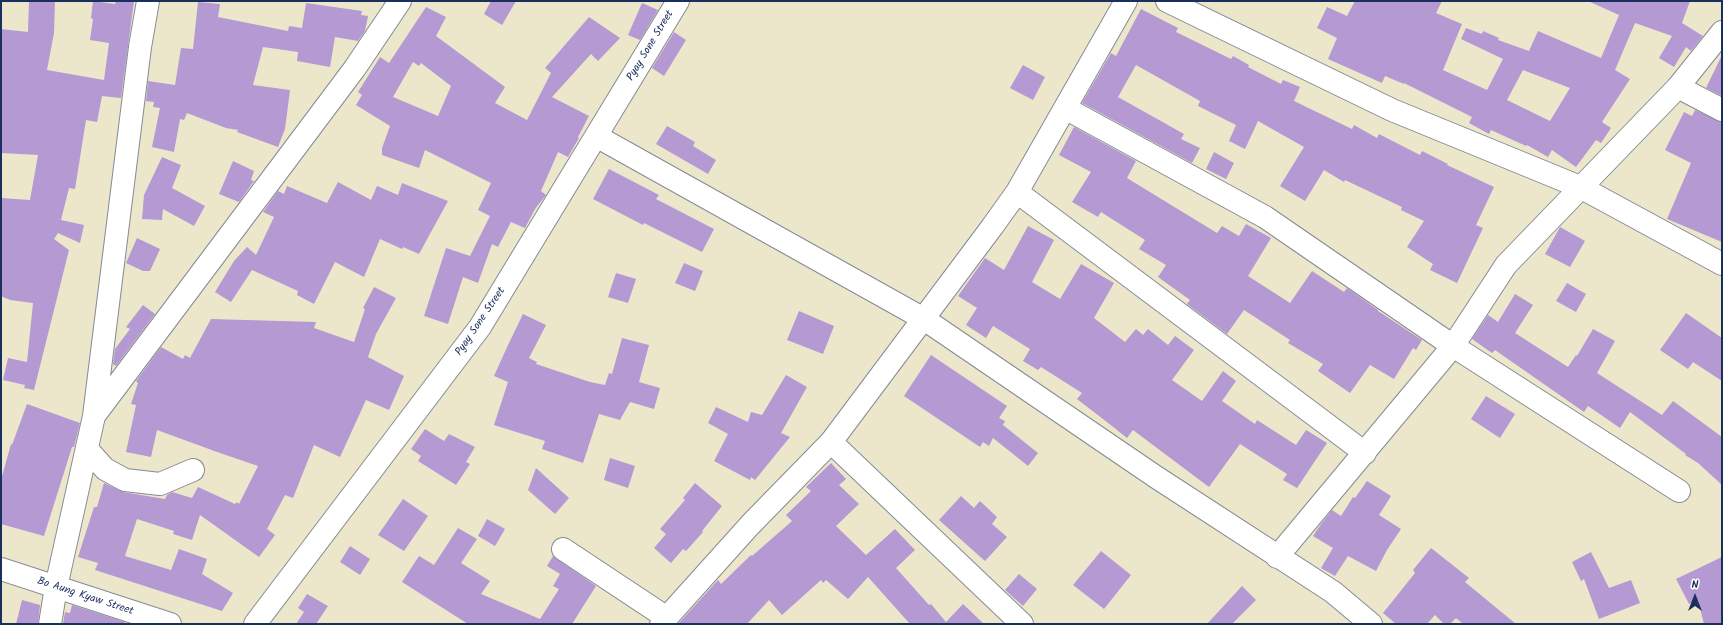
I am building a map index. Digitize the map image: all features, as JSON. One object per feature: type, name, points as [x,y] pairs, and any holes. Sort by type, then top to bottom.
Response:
[{"type":"street","points":[[50,624],[56,588],[94,416],[140,47],[148,1]]},
{"type":"street","points":[[94,416],[354,68],[400,1]]},
{"type":"street","name":"Pyay Sone Street","points":[[255,624],[480,327],[678,1]]},
{"type":"street","points":[[563,548],[664,621],[750,525],[832,442],[924,319],[1017,192],[1126,1]]},
{"type":"street","points":[[1167,1],[1392,110],[1580,187],[1722,264]]},
{"type":"street","points":[[1277,557],[1453,346],[1506,265],[1678,86],[1722,32]]},
{"type":"street","points":[[1678,86],[1722,110]]},
{"type":"street","points":[[1065,108],[1264,217],[1453,346],[1679,491]]},
{"type":"street","points":[[596,136],[924,319],[1156,477],[1333,592],[1371,624]]},
{"type":"street","points":[[1017,192],[1365,453]]},
{"type":"street","points":[[832,442],[1022,624]]},
{"type":"street","points":[[87,449],[106,469],[125,480],[160,484],[193,470]]},
{"type":"street","name":"Bo Aung Kyaw Street","points":[[1,569],[170,624]]},
{"type":"building","points":[[29,1],[55,1],[54,33],[47,70],[104,80],[109,43],[90,40],[93,19],[91,18],[93,1],[115,4],[116,1],[134,1],[121,98],[102,96],[97,122],[86,120],[75,189],[69,188],[61,220],[84,225],[80,243],[58,233],[54,239],[69,250],[34,390],[24,388],[25,385],[3,380],[8,358],[27,362],[33,303],[10,300],[1,296],[1,198],[30,200],[38,155],[1,153],[1,29],[28,32]]},
{"type":"building","points":[[491,1],[516,1],[502,25],[484,14]]},
{"type":"building","points":[[1355,1],[1442,1],[1436,13],[1462,24],[1443,70],[1487,90],[1503,59],[1461,39],[1466,28],[1482,34],[1483,31],[1499,38],[1498,40],[1529,51],[1538,31],[1601,58],[1619,15],[1588,1],[1690,1],[1682,23],[1703,36],[1691,51],[1686,47],[1674,67],[1659,58],[1672,36],[1635,23],[1615,70],[1630,79],[1602,122],[1611,128],[1601,143],[1596,140],[1576,167],[1552,150],[1548,157],[1527,145],[1526,146],[1491,130],[1489,134],[1469,123],[1472,117],[1404,83],[1385,76],[1382,83],[1328,59],[1337,38],[1317,28],[1327,7],[1347,16]],"holes":[[[1523,70],[1570,88],[1550,121],[1507,100]]]},
{"type":"building","points":[[198,2],[220,4],[218,17],[288,31],[289,26],[302,28],[306,3],[362,11],[361,15],[368,16],[365,31],[358,41],[335,37],[330,67],[297,61],[298,52],[263,47],[253,85],[290,90],[285,129],[278,147],[237,132],[238,130],[226,128],[187,113],[184,120],[180,119],[174,152],[152,147],[160,108],[153,107],[154,102],[146,101],[148,81],[175,85],[181,48],[193,49]]},
{"type":"building","points":[[642,3],[658,10],[640,40],[628,35]]},
{"type":"building","points":[[426,7],[446,17],[436,36],[505,87],[495,103],[527,120],[551,73],[545,68],[589,17],[620,38],[598,61],[591,54],[552,97],[589,116],[578,137],[579,138],[568,157],[558,152],[541,191],[546,195],[535,209],[525,228],[511,222],[498,247],[492,244],[478,283],[463,277],[448,324],[424,316],[446,248],[470,256],[490,216],[478,210],[491,183],[425,150],[419,168],[382,155],[382,148],[390,126],[356,105],[362,95],[358,92],[380,57],[389,63]],"holes":[[[413,62],[419,66],[421,63],[451,86],[438,116],[393,97]]]},
{"type":"building","points":[[1141,9],[1178,28],[1176,32],[1231,59],[1233,56],[1249,65],[1248,67],[1281,84],[1283,80],[1300,87],[1294,101],[1352,129],[1354,125],[1377,138],[1379,134],[1420,155],[1422,151],[1448,164],[1447,165],[1494,187],[1476,225],[1483,228],[1457,283],[1430,270],[1433,264],[1407,247],[1424,221],[1401,210],[1402,207],[1345,180],[1344,182],[1324,170],[1305,201],[1280,186],[1304,147],[1258,121],[1245,149],[1229,141],[1236,125],[1198,106],[1200,101],[1136,65],[1118,97],[1184,134],[1181,139],[1200,148],[1192,163],[1082,103],[1111,53],[1116,56]]},
{"type":"building","points":[[674,32],[686,40],[664,76],[652,68]]},
{"type":"building","points":[[1722,55],[1722,96],[1706,88]]},
{"type":"building","points":[[1023,65],[1045,77],[1033,100],[1010,88]]},
{"type":"building","points":[[1695,110],[1722,122],[1722,242],[1667,219],[1691,163],[1665,150],[1684,112],[1692,116]]},
{"type":"building","points":[[667,126],[695,142],[693,146],[716,160],[708,174],[656,144]]},
{"type":"building","points":[[1074,127],[1136,161],[1127,178],[1217,233],[1222,226],[1239,236],[1246,224],[1271,238],[1248,276],[1290,303],[1312,271],[1344,292],[1347,288],[1378,311],[1422,340],[1416,350],[1413,348],[1394,379],[1370,365],[1350,393],[1318,371],[1323,364],[1288,343],[1290,340],[1244,310],[1227,334],[1187,304],[1190,300],[1158,277],[1166,265],[1139,249],[1145,240],[1101,212],[1098,217],[1072,202],[1091,172],[1059,155]]},
{"type":"building","points":[[1214,152],[1234,163],[1226,179],[1206,169]]},
{"type":"building","points":[[162,157],[181,165],[172,188],[205,206],[194,226],[163,209],[162,220],[142,219],[144,195]]},
{"type":"building","points":[[233,161],[254,171],[251,180],[254,181],[239,202],[219,194]]},
{"type":"building","points":[[609,169],[659,195],[656,199],[714,229],[702,252],[644,223],[643,225],[593,199]]},
{"type":"building","points":[[338,182],[371,200],[377,186],[398,195],[402,183],[448,201],[419,254],[403,247],[402,249],[380,239],[364,277],[335,262],[314,304],[297,295],[298,291],[252,270],[231,302],[215,292],[234,261],[247,247],[256,255],[274,217],[263,212],[278,191],[284,194],[287,186],[327,203]]},
{"type":"building","points":[[1028,226],[1054,240],[1032,282],[1060,299],[1081,264],[1114,283],[1094,318],[1125,342],[1136,329],[1143,335],[1148,329],[1168,345],[1175,336],[1194,350],[1172,380],[1202,401],[1223,371],[1236,381],[1222,401],[1255,424],[1257,420],[1296,445],[1306,430],[1327,443],[1297,488],[1283,480],[1287,474],[1240,444],[1209,487],[1133,430],[1127,438],[1077,399],[1082,393],[1041,367],[1038,370],[1023,361],[1030,349],[993,326],[986,338],[966,325],[977,308],[958,296],[985,258],[1004,270]]},
{"type":"building","points":[[1560,227],[1585,241],[1570,267],[1545,254]]},
{"type":"building","points":[[137,238],[160,249],[150,271],[143,271],[126,263]]},
{"type":"building","points":[[684,263],[703,271],[695,291],[675,283]]},
{"type":"building","points":[[616,273],[636,279],[628,303],[608,297]]},
{"type":"building","points":[[1567,283],[1586,294],[1576,312],[1556,301]]},
{"type":"building","points":[[374,287],[396,298],[376,334],[368,357],[404,376],[389,410],[366,400],[340,457],[314,445],[293,498],[285,495],[267,529],[275,535],[259,557],[200,515],[192,540],[173,534],[174,531],[137,519],[125,556],[171,570],[179,549],[207,559],[202,574],[233,593],[222,611],[95,570],[98,563],[78,557],[94,507],[97,507],[104,483],[123,492],[165,499],[167,495],[172,492],[192,498],[198,487],[235,504],[237,502],[239,504],[258,466],[157,430],[151,457],[126,452],[136,405],[131,404],[138,383],[136,381],[161,347],[183,359],[185,355],[190,358],[211,319],[316,322],[314,328],[354,342],[365,309],[363,308]]},
{"type":"building","points":[[1515,294],[1533,305],[1515,333],[1568,367],[1576,355],[1577,356],[1593,329],[1615,341],[1597,373],[1662,415],[1673,401],[1722,437],[1722,485],[1698,463],[1685,455],[1686,454],[1630,412],[1620,428],[1588,406],[1584,412],[1495,350],[1492,353],[1472,339],[1488,315],[1498,322]]},
{"type":"building","points":[[143,305],[155,314],[116,366],[113,364],[115,349],[130,329],[126,327]]},
{"type":"building","points":[[799,311],[834,326],[823,354],[787,340]]},
{"type":"building","points":[[1686,313],[1722,338],[1722,381],[1693,362],[1688,369],[1660,350]]},
{"type":"building","points":[[523,314],[546,325],[529,358],[537,362],[536,364],[590,382],[605,385],[609,373],[612,374],[622,338],[649,345],[639,382],[660,388],[654,409],[630,402],[620,420],[599,414],[583,463],[542,449],[545,441],[494,425],[508,382],[494,376]]},
{"type":"building","points":[[931,355],[1007,406],[999,418],[1005,421],[1003,425],[1038,453],[1028,466],[993,438],[989,446],[983,442],[980,447],[904,396]]},
{"type":"building","points":[[786,375],[807,387],[781,433],[790,437],[755,480],[751,477],[750,480],[714,461],[728,434],[708,423],[716,407],[748,422],[751,412],[762,415]]},
{"type":"building","points":[[1486,396],[1515,414],[1500,438],[1471,419]]},
{"type":"building","points":[[27,404],[80,423],[74,447],[72,447],[44,536],[1,524],[1,480],[11,444],[12,445]]},
{"type":"building","points":[[425,429],[444,441],[449,434],[475,447],[466,462],[470,464],[456,485],[418,461],[421,456],[411,449]]},
{"type":"building","points":[[610,458],[635,466],[628,488],[604,480]]},
{"type":"building","points":[[831,463],[846,479],[839,485],[859,504],[836,526],[866,555],[895,529],[915,550],[896,568],[929,605],[931,604],[946,622],[963,604],[984,624],[910,624],[868,577],[848,599],[826,580],[823,583],[821,580],[782,615],[769,600],[747,624],[678,624],[718,580],[721,584],[751,555],[752,556],[792,521],[786,515],[811,491],[806,487]]},
{"type":"building","points":[[536,468],[569,498],[555,514],[528,490]]},
{"type":"building","points":[[1367,481],[1391,496],[1379,515],[1401,529],[1387,550],[1376,571],[1348,556],[1335,576],[1321,568],[1333,548],[1313,536],[1332,510],[1341,516],[1353,497],[1355,498]]},
{"type":"building","points":[[695,483],[722,506],[702,531],[703,532],[686,551],[683,549],[671,563],[654,548],[666,534],[660,529],[685,500],[683,498]]},
{"type":"building","points":[[961,496],[974,508],[980,501],[997,517],[992,524],[1007,537],[985,561],[939,520]]},
{"type":"building","points":[[403,499],[428,516],[404,551],[378,535]]},
{"type":"building","points":[[487,519],[505,529],[495,546],[478,536]]},
{"type":"building","points":[[458,528],[477,539],[461,563],[490,581],[481,594],[540,619],[559,589],[553,586],[560,574],[547,566],[553,556],[596,586],[572,624],[468,624],[402,582],[419,556],[434,565]]},
{"type":"building","points":[[350,546],[370,559],[360,575],[340,562]]},
{"type":"building","points":[[1431,548],[1469,578],[1465,582],[1516,624],[1463,624],[1456,618],[1450,624],[1444,624],[1435,615],[1427,624],[1396,624],[1383,613],[1415,573],[1413,570]]},
{"type":"building","points":[[1101,551],[1131,575],[1104,609],[1073,585]]},
{"type":"building","points":[[1591,552],[1609,588],[1631,580],[1640,603],[1599,619],[1584,579],[1581,581],[1572,562]]},
{"type":"building","points":[[1722,557],[1722,624],[1704,624],[1698,600],[1689,604],[1676,579]]},
{"type":"building","points":[[1019,574],[1037,589],[1023,606],[1005,590]]},
{"type":"building","points":[[1242,586],[1256,600],[1232,624],[1207,624]]},
{"type":"building","points":[[307,594],[328,606],[316,624],[296,624],[304,612],[298,608]]},
{"type":"building","points":[[22,600],[40,605],[38,624],[16,624]]},
{"type":"building","points":[[72,605],[125,622],[125,624],[63,624],[65,612],[70,613]]}]
